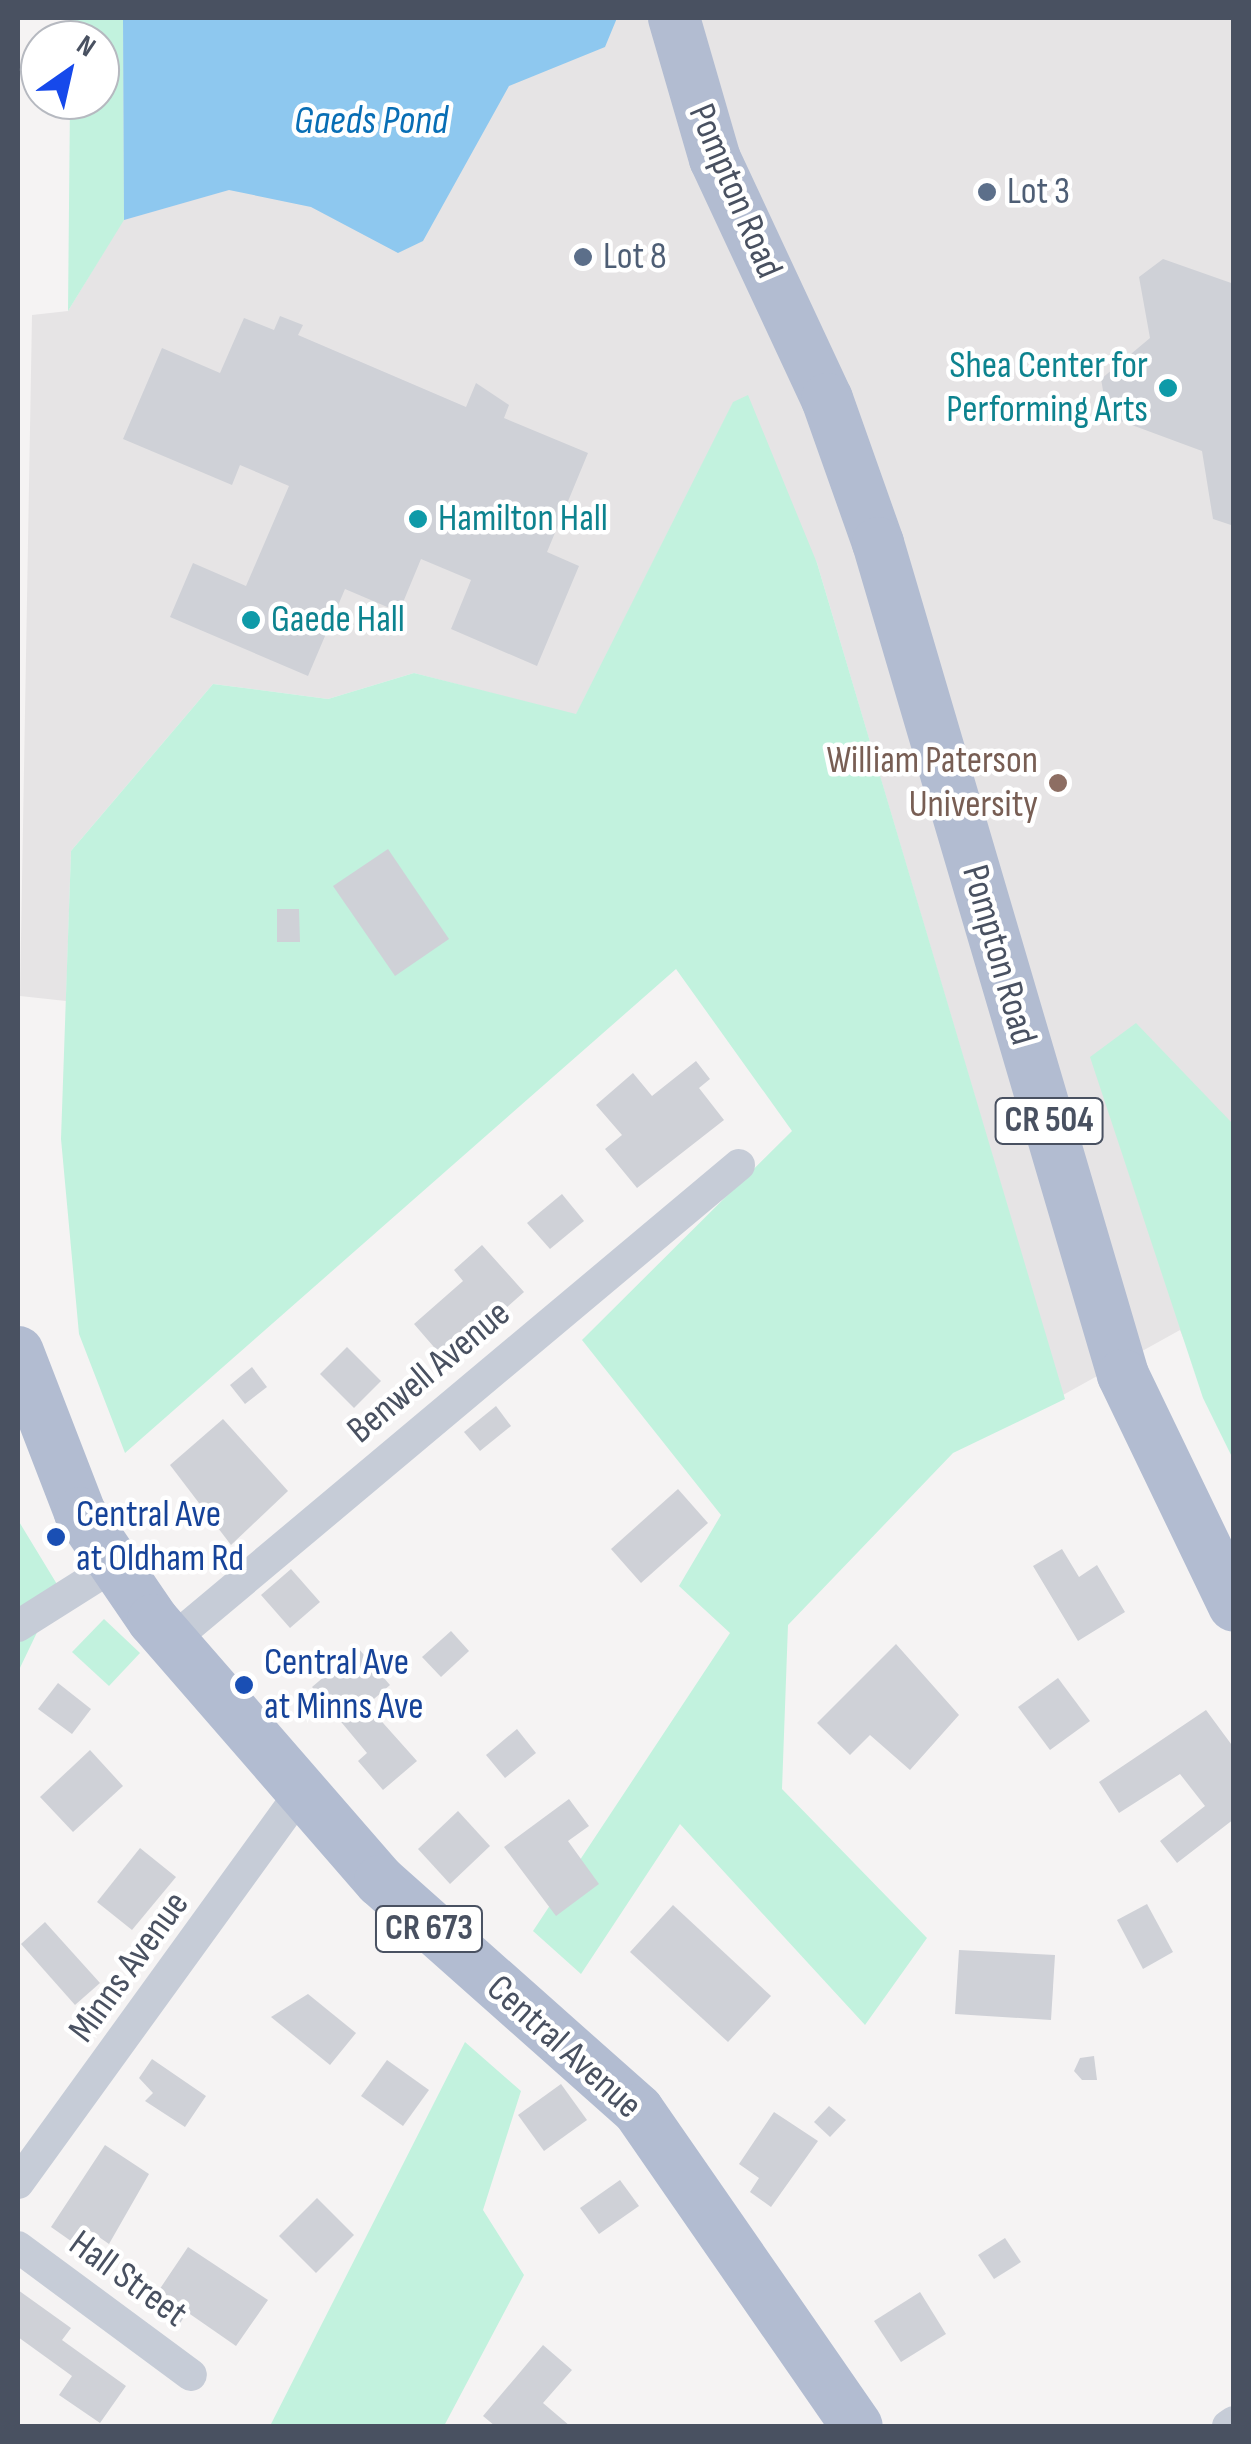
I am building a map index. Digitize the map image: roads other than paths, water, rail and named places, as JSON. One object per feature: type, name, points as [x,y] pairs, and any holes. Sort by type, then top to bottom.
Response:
[{"type":"main road","name":"Pompton Road","points":[[674,18],[715,159],[828,400],[878,543],[1123,1374],[1234,1606]]},
{"type":"main road","name":"Central Avenue","points":[[18,1352],[33,1405],[113,1566],[170,1641],[300,1794],[420,1921],[638,2110],[857,2426]]},
{"type":"street","name":"Benwell Avenue","points":[[170,1641],[740,1165]]},
{"type":"street","points":[[18,1626],[113,1566]]},
{"type":"street","name":"Minns Avenue","points":[[18,2183],[300,1794]]},
{"type":"street","name":"Hall Street","points":[[18,2247],[191,2375]]},
{"type":"water","name":"Gaeds Pond","points":[[123,18],[617,18],[605,47],[509,86],[423,241],[398,253],[311,207],[229,190],[124,220]]},
{"type":"place","name":"Lot 3","points":[[987,192]]},
{"type":"place","name":"Lot 8","points":[[583,257]]},
{"type":"place","name":"Shea Center for Performing Arts","points":[[1168,388]]},
{"type":"place","name":"Hamilton Hall","points":[[418,519]]},
{"type":"place","name":"Gaede Hall","points":[[251,620]]},
{"type":"place","name":"William Paterson University","points":[[1058,783]]},
{"type":"place","name":"Central Ave at Oldham Rd","points":[[56,1537]]},
{"type":"place","name":"Central Ave at Minns Ave","points":[[244,1685]]}]
